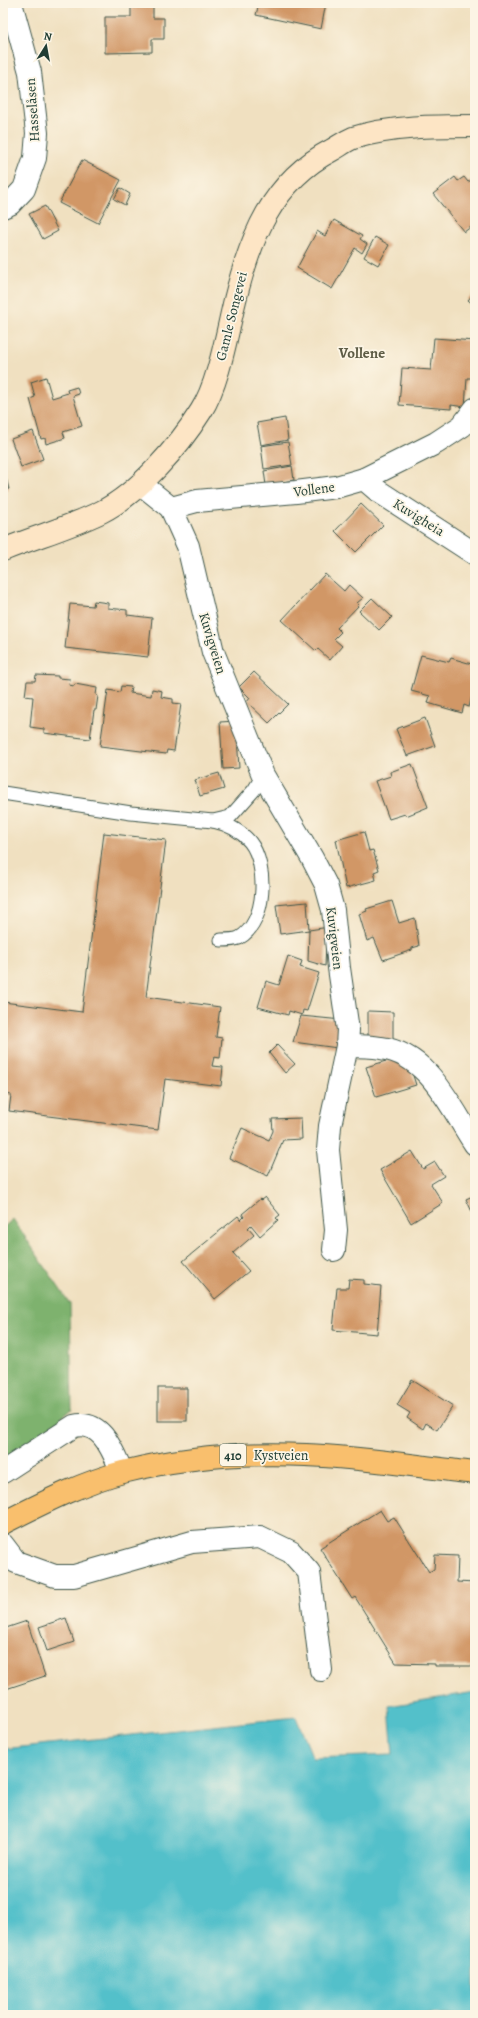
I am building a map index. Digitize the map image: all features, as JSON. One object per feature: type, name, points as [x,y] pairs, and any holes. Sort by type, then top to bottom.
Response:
[{"type":"main road","name":"Gamle Songevei","points":[[3,550],[102,511],[141,484],[164,461],[202,410],[218,372],[242,271],[255,234],[277,195],[313,160],[352,139],[388,131],[436,126],[475,126]]},
{"type":"main road","name":"Kystveien","points":[[3,1524],[38,1505],[122,1472],[190,1459],[232,1455],[279,1454],[341,1457],[475,1472]]},
{"type":"street","name":"Hasselåsen","points":[[3,207],[10,204],[24,189],[35,158],[36,132],[30,72],[11,3]]},
{"type":"street","name":"Vollene","points":[[172,508],[197,501],[336,487],[364,479],[436,444],[462,426],[475,409]]},
{"type":"street","name":"Kuvigheia","points":[[364,479],[378,491],[475,554]]},
{"type":"street","points":[[141,484],[172,508]]},
{"type":"street","name":"Kuvigveien","points":[[172,508],[188,546],[213,652],[263,775],[312,858],[326,885],[333,910],[339,968],[347,1014],[347,1046],[333,1112],[328,1150],[336,1230],[334,1250]]},
{"type":"street","points":[[347,1046],[382,1048],[398,1053],[416,1063],[430,1076],[475,1144]]},
{"type":"street","points":[[3,1472],[74,1426],[82,1424],[96,1429],[110,1445],[122,1472]]},
{"type":"street","points":[[3,1545],[16,1562],[55,1576],[74,1576],[192,1542],[260,1537],[291,1552],[309,1572],[321,1670]]},
{"type":"lane","points":[[213,821],[230,817],[254,790],[263,775]]},
{"type":"lane","points":[[3,793],[131,812],[222,822],[237,830],[250,843],[258,859],[263,894],[252,927],[238,938],[221,940]]},
{"type":"green space","points":[[13,1219],[70,1304],[72,1409],[3,1470],[3,1228]]},
{"type":"water","points":[[475,1692],[475,2015],[3,2015],[3,1749],[296,1717],[313,1758],[393,1755],[389,1706]]},
{"type":"building","points":[[131,3],[153,3],[153,18],[164,18],[164,39],[152,39],[152,52],[105,53],[105,17],[131,17]]},
{"type":"building","points":[[259,3],[326,3],[321,29],[256,15]]},
{"type":"building","points":[[82,160],[121,180],[98,223],[59,203]]},
{"type":"building","points":[[455,177],[458,181],[464,177],[468,182],[475,178],[475,224],[464,232],[433,194]]},
{"type":"building","points":[[120,188],[130,194],[125,205],[114,199]]},
{"type":"building","points":[[45,206],[58,231],[43,239],[29,214]]},
{"type":"building","points":[[334,220],[362,236],[360,239],[367,244],[362,253],[355,248],[332,289],[297,268],[317,231],[325,236]]},
{"type":"building","points":[[375,237],[389,245],[378,265],[364,257]]},
{"type":"building","points":[[475,292],[475,306],[468,300]]},
{"type":"building","points":[[434,338],[475,341],[475,378],[467,378],[465,407],[451,405],[451,409],[399,405],[402,368],[431,370]]},
{"type":"building","points":[[46,377],[52,398],[68,393],[67,390],[77,387],[79,394],[73,396],[82,426],[63,432],[65,438],[46,444],[45,438],[41,439],[30,399],[35,397],[31,382]]},
{"type":"building","points":[[285,418],[288,440],[261,445],[257,423]]},
{"type":"building","points":[[33,431],[43,459],[21,467],[11,439]]},
{"type":"building","points":[[288,442],[292,465],[264,469],[261,446]]},
{"type":"building","points":[[3,466],[9,489],[3,490]]},
{"type":"building","points":[[292,466],[294,480],[266,485],[264,471]]},
{"type":"building","points":[[361,504],[383,525],[356,552],[335,531]]},
{"type":"building","points":[[325,574],[344,591],[349,585],[363,598],[357,603],[359,605],[337,628],[341,632],[334,639],[342,646],[330,660],[318,649],[316,651],[282,620]]},
{"type":"building","points":[[372,598],[392,617],[379,630],[359,611]]},
{"type":"building","points":[[94,601],[108,603],[108,608],[127,610],[127,615],[152,618],[148,657],[65,648],[70,604],[93,606]]},
{"type":"building","points":[[421,655],[449,662],[451,658],[475,665],[475,684],[469,707],[464,705],[462,713],[428,703],[430,696],[411,691]]},
{"type":"building","points":[[254,672],[288,704],[269,723],[247,702],[250,698],[239,687]]},
{"type":"building","points":[[36,675],[58,676],[58,678],[70,679],[69,685],[74,686],[75,684],[97,688],[96,695],[98,696],[96,710],[94,710],[90,739],[44,733],[44,729],[30,727],[33,697],[25,696],[27,681],[35,681]]},
{"type":"building","points":[[121,686],[131,687],[130,693],[151,696],[152,689],[162,691],[161,697],[173,699],[173,703],[181,704],[174,751],[167,750],[166,754],[100,746],[108,690],[120,692]]},
{"type":"building","points":[[425,718],[435,746],[407,756],[396,729]]},
{"type":"building","points":[[236,721],[239,768],[223,769],[220,722]]},
{"type":"building","points":[[412,764],[428,807],[406,816],[405,814],[389,819],[375,781],[391,776],[390,772]]},
{"type":"building","points":[[219,773],[224,789],[200,796],[195,780]]},
{"type":"building","points":[[364,832],[369,851],[373,850],[379,870],[374,872],[376,880],[346,888],[336,840]]},
{"type":"building","points":[[104,833],[166,840],[146,997],[220,1007],[216,1037],[222,1038],[220,1058],[214,1057],[212,1066],[223,1067],[221,1086],[165,1079],[158,1130],[9,1111],[11,1095],[3,1094],[3,1002],[82,1012]]},
{"type":"building","points":[[392,901],[399,923],[415,918],[419,946],[383,960],[374,938],[367,941],[359,914],[367,911],[366,909]]},
{"type":"building","points":[[307,902],[309,930],[280,934],[276,905]]},
{"type":"building","points":[[329,927],[326,942],[325,966],[308,961],[309,930]]},
{"type":"building","points":[[288,956],[302,961],[300,967],[319,973],[307,1011],[303,1010],[302,1015],[289,1011],[288,1015],[258,1007],[266,981],[279,985]]},
{"type":"building","points":[[368,1011],[393,1012],[393,1040],[368,1040]]},
{"type":"building","points":[[301,1016],[342,1020],[338,1048],[293,1042]]},
{"type":"building","points":[[277,1045],[295,1064],[285,1073],[269,1053]]},
{"type":"building","points":[[396,1058],[410,1066],[416,1085],[376,1097],[366,1067]]},
{"type":"building","points":[[301,1118],[302,1139],[283,1140],[268,1176],[229,1158],[242,1128],[269,1140],[273,1131],[272,1119]]},
{"type":"building","points":[[412,1151],[423,1169],[435,1162],[444,1176],[431,1184],[443,1203],[411,1223],[380,1170]]},
{"type":"building","points":[[475,1195],[475,1218],[466,1199]]},
{"type":"building","points":[[265,1197],[280,1215],[276,1218],[278,1220],[260,1236],[251,1225],[248,1228],[254,1235],[233,1253],[249,1271],[215,1299],[183,1261],[238,1216],[241,1220],[244,1217],[242,1214],[260,1199],[261,1200]]},
{"type":"building","points":[[349,1279],[364,1280],[364,1284],[381,1286],[377,1334],[333,1330],[337,1288],[348,1288]]},
{"type":"building","points":[[412,1380],[453,1406],[437,1430],[426,1423],[423,1429],[407,1418],[410,1413],[397,1405]]},
{"type":"building","points":[[158,1388],[187,1388],[187,1421],[158,1421]]},
{"type":"building","points":[[380,1510],[387,1521],[394,1517],[429,1572],[434,1569],[435,1555],[458,1556],[457,1582],[475,1583],[475,1666],[435,1666],[435,1664],[396,1663],[355,1597],[352,1599],[320,1548]]},
{"type":"building","points":[[66,1618],[74,1642],[47,1651],[39,1627]]},
{"type":"building","points":[[27,1621],[45,1676],[3,1690],[3,1629]]},
{"type":"district","name":"Vollene","points":[[362,353]]}]
